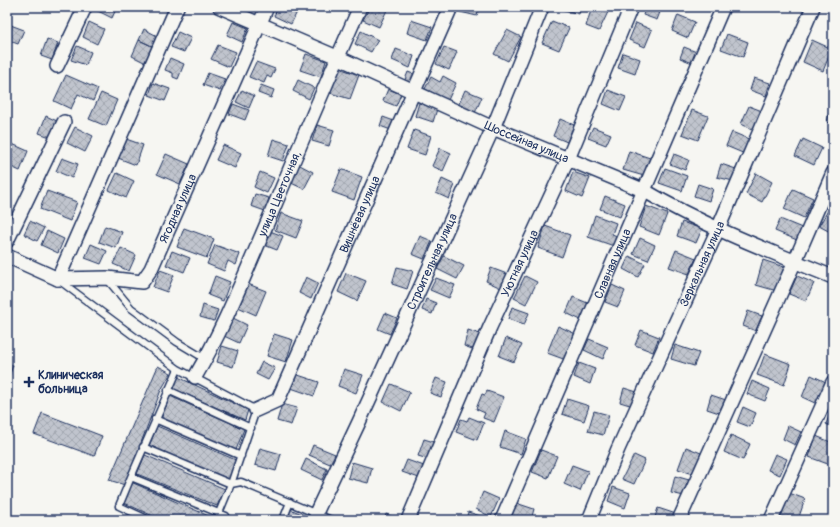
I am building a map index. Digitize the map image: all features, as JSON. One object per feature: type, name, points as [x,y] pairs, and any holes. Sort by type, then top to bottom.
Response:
[{"type":"street","points":[[57,66],[84,7]]},
{"type":"street","points":[[58,279],[177,7]]},
{"type":"street","name":"Шоссейная улица","points":[[220,7],[337,57],[492,128],[645,191],[718,229],[833,277]]},
{"type":"street","name":"Ягодная улица","points":[[7,256],[58,279],[107,278],[142,282],[150,269],[267,7]]},
{"type":"street","name":"улица Цветочная,","points":[[194,377],[233,304],[337,57],[360,7]]},
{"type":"street","name":"Вишнёвая улица","points":[[256,410],[278,400],[451,7]]},
{"type":"street","name":"Строительная улица","points":[[316,513],[492,128],[542,7]]},
{"type":"street","name":"Уютная улица","points":[[408,520],[490,327],[568,159],[631,7]]},
{"type":"street","name":"Славная улица","points":[[502,520],[723,7]]},
{"type":"street","name":"Зеркальная улица","points":[[589,520],[618,449],[718,229],[813,7]]},
{"type":"street","points":[[7,241],[64,122]]},
{"type":"street","points":[[679,520],[833,173]]},
{"type":"street","points":[[771,520],[833,382]]},
{"type":"lane","points":[[107,278],[131,308],[176,342],[202,357],[206,357]]},
{"type":"lane","points":[[58,279],[178,370],[256,410],[231,484],[219,513]]},
{"type":"lane","points":[[149,520],[119,506],[143,447],[178,370]]},
{"type":"lane","points":[[168,390],[251,428]]},
{"type":"lane","points":[[155,420],[241,456]]},
{"type":"lane","points":[[143,447],[231,484],[241,482],[331,520]]},
{"type":"lane","points":[[131,477],[226,516]]},
{"type":"lane","points":[[283,520],[290,502]]},
{"type":"building","points":[[97,7],[117,7],[112,18],[96,10]]},
{"type":"building","points":[[278,7],[287,7],[297,12],[291,24],[274,16]]},
{"type":"building","points":[[370,7],[379,7],[387,10],[379,27],[363,20]]},
{"type":"building","points":[[461,7],[479,7],[477,16],[460,12]]},
{"type":"building","points":[[562,7],[581,7],[579,14],[561,9]]},
{"type":"building","points":[[592,7],[608,12],[599,31],[586,26]]},
{"type":"building","points":[[646,7],[662,7],[657,20],[643,15]]},
{"type":"building","points":[[678,15],[695,22],[688,38],[672,31]]},
{"type":"building","points":[[411,20],[432,27],[427,40],[407,33]]},
{"type":"building","points":[[552,21],[569,28],[559,50],[542,43]]},
{"type":"building","points":[[89,22],[104,29],[97,44],[83,37]]},
{"type":"building","points":[[233,22],[248,28],[242,42],[227,35]]},
{"type":"building","points":[[636,23],[652,30],[645,47],[629,40]]},
{"type":"building","points":[[8,24],[24,30],[18,44],[7,40]]},
{"type":"building","points":[[144,29],[161,38],[156,48],[139,40]]},
{"type":"building","points":[[507,30],[521,37],[508,61],[494,54]]},
{"type":"building","points":[[361,31],[378,40],[371,52],[355,44]]},
{"type":"building","points":[[178,32],[191,38],[184,52],[171,47]]},
{"type":"building","points":[[727,34],[748,42],[743,57],[721,49]]},
{"type":"building","points":[[47,39],[58,43],[52,60],[41,56]]},
{"type":"building","points":[[139,40],[156,48],[148,64],[132,56]]},
{"type":"building","points":[[812,40],[832,49],[823,71],[803,62]]},
{"type":"building","points":[[218,45],[236,52],[229,67],[211,59]]},
{"type":"building","points":[[77,46],[91,52],[86,65],[71,60]]},
{"type":"building","points":[[444,47],[457,52],[449,70],[436,64]]},
{"type":"building","points":[[684,47],[699,53],[695,64],[680,58]]},
{"type":"building","points":[[396,49],[414,56],[410,68],[392,60]]},
{"type":"building","points":[[623,53],[640,59],[635,74],[618,68]]},
{"type":"building","points":[[306,54],[326,61],[321,77],[300,70]]},
{"type":"building","points":[[170,58],[184,64],[178,79],[173,77],[173,73],[165,70]]},
{"type":"building","points":[[256,62],[275,69],[271,78],[267,76],[264,83],[249,77]]},
{"type":"building","points":[[339,68],[359,75],[350,99],[330,93]]},
{"type":"building","points":[[408,72],[416,75],[412,86],[404,82]]},
{"type":"building","points":[[208,73],[225,79],[220,91],[203,85]]},
{"type":"building","points":[[66,75],[98,89],[93,101],[78,94],[71,109],[54,101]]},
{"type":"building","points":[[443,76],[456,83],[448,100],[425,89],[431,77],[440,82]]},
{"type":"building","points":[[754,78],[770,83],[766,96],[750,90]]},
{"type":"building","points":[[298,80],[314,88],[309,99],[293,91]]},
{"type":"building","points":[[153,83],[170,89],[165,101],[149,95]]},
{"type":"building","points":[[261,85],[274,90],[271,98],[258,93]]},
{"type":"building","points":[[388,89],[401,94],[396,106],[383,101]]},
{"type":"building","points":[[242,90],[254,96],[249,108],[236,102]]},
{"type":"building","points":[[465,90],[482,97],[475,113],[458,106]]},
{"type":"building","points":[[608,90],[626,97],[620,111],[603,104]]},
{"type":"building","points":[[101,93],[117,100],[106,126],[89,119]]},
{"type":"building","points":[[419,103],[437,109],[433,122],[415,116]]},
{"type":"building","points":[[233,104],[249,110],[245,120],[229,114]]},
{"type":"building","points":[[749,106],[762,111],[754,130],[741,124]]},
{"type":"building","points":[[692,110],[708,116],[698,140],[682,134]]},
{"type":"building","points":[[830,110],[833,111],[833,124],[827,122]]},
{"type":"building","points":[[46,116],[57,121],[50,137],[39,133]]},
{"type":"building","points":[[383,117],[394,121],[391,130],[380,126]]},
{"type":"building","points":[[560,119],[574,125],[567,142],[553,136]]},
{"type":"building","points":[[317,125],[334,130],[329,146],[312,141]]},
{"type":"building","points":[[75,127],[93,136],[85,152],[67,143]]},
{"type":"building","points":[[593,127],[611,134],[606,145],[588,138]]},
{"type":"building","points":[[414,130],[431,136],[425,155],[407,149]]},
{"type":"building","points":[[732,132],[751,140],[745,154],[726,146]]},
{"type":"building","points":[[126,139],[143,145],[136,165],[118,158]]},
{"type":"building","points":[[273,139],[289,144],[283,161],[268,156]]},
{"type":"building","points":[[803,139],[822,148],[814,165],[795,156]]},
{"type":"building","points":[[10,143],[28,151],[20,171],[7,165],[7,151]]},
{"type":"building","points":[[223,145],[241,153],[235,168],[216,160]]},
{"type":"building","points":[[440,148],[451,153],[443,171],[432,166]]},
{"type":"building","points":[[629,151],[650,158],[644,176],[623,170]]},
{"type":"building","points":[[166,154],[189,164],[180,184],[157,174]]},
{"type":"building","points":[[674,154],[689,160],[685,170],[670,164]]},
{"type":"building","points":[[62,158],[78,164],[72,178],[56,171]]},
{"type":"building","points":[[298,164],[313,172],[304,189],[289,182]]},
{"type":"building","points":[[721,164],[736,169],[733,181],[717,177]]},
{"type":"building","points":[[665,168],[687,176],[682,191],[659,183]]},
{"type":"building","points":[[341,169],[362,177],[354,200],[332,192]]},
{"type":"building","points":[[260,172],[274,178],[267,193],[254,187]]},
{"type":"building","points":[[573,172],[590,178],[582,198],[566,191]]},
{"type":"building","points":[[117,173],[134,181],[126,198],[109,190]]},
{"type":"building","points":[[756,173],[772,182],[762,202],[746,194]]},
{"type":"building","points":[[442,179],[455,185],[449,199],[436,193]]},
{"type":"building","points":[[698,184],[713,189],[709,201],[694,196]]},
{"type":"building","points":[[793,189],[813,198],[804,218],[784,209]]},
{"type":"building","points":[[47,191],[77,202],[70,221],[40,209]]},
{"type":"building","points":[[255,194],[269,198],[265,211],[251,206]]},
{"type":"building","points":[[605,196],[625,204],[620,217],[600,209]]},
{"type":"building","points":[[646,206],[667,214],[659,235],[639,227]]},
{"type":"building","points":[[830,207],[833,208],[832,233],[819,226]]},
{"type":"building","points":[[281,213],[303,221],[296,238],[275,230]]},
{"type":"building","points":[[595,215],[616,223],[612,234],[617,236],[614,246],[588,237]]},
{"type":"building","points":[[780,219],[802,228],[797,240],[775,231]]},
{"type":"building","points":[[30,221],[44,228],[37,241],[24,234]]},
{"type":"building","points":[[682,222],[702,229],[696,243],[677,236]]},
{"type":"building","points":[[105,226],[122,232],[116,248],[99,242]]},
{"type":"building","points":[[545,226],[570,235],[562,257],[538,248]]},
{"type":"building","points":[[184,228],[214,239],[207,258],[177,247]]},
{"type":"building","points":[[47,231],[64,239],[58,253],[41,245]]},
{"type":"building","points":[[270,231],[283,236],[277,250],[264,245]]},
{"type":"building","points":[[420,236],[432,241],[424,259],[412,254]]},
{"type":"building","points":[[640,238],[655,245],[648,260],[633,254]]},
{"type":"building","points":[[91,244],[107,251],[101,264],[85,258]]},
{"type":"building","points":[[215,245],[240,254],[236,265],[228,261],[224,271],[207,264]]},
{"type":"building","points":[[121,248],[136,255],[129,271],[113,264]]},
{"type":"building","points":[[676,250],[696,258],[689,274],[669,267]]},
{"type":"building","points":[[172,251],[190,258],[184,272],[166,265]]},
{"type":"building","points":[[444,256],[464,266],[457,279],[437,269]]},
{"type":"building","points":[[629,256],[645,264],[638,277],[623,269]]},
{"type":"building","points":[[763,260],[784,267],[777,291],[756,285]]},
{"type":"building","points":[[397,267],[413,271],[407,289],[392,284]]},
{"type":"building","points":[[491,268],[507,274],[501,288],[486,281]]},
{"type":"building","points":[[160,270],[174,275],[167,292],[153,287]]},
{"type":"building","points":[[346,273],[366,281],[357,301],[338,292]]},
{"type":"building","points":[[215,276],[230,282],[223,301],[208,295]]},
{"type":"building","points":[[525,276],[537,282],[526,304],[514,298]]},
{"type":"building","points":[[797,276],[814,283],[806,301],[789,294]]},
{"type":"building","points":[[306,277],[318,283],[311,299],[299,293]]},
{"type":"building","points":[[436,278],[455,285],[449,298],[430,290]]},
{"type":"building","points":[[248,284],[266,291],[256,315],[238,307]]},
{"type":"building","points":[[612,285],[625,291],[618,307],[605,302]]},
{"type":"building","points":[[573,297],[590,304],[583,321],[566,313]]},
{"type":"building","points":[[426,299],[436,303],[432,314],[422,310]]},
{"type":"building","points":[[203,305],[218,310],[214,321],[200,317]]},
{"type":"building","points":[[512,307],[529,313],[524,325],[508,319]]},
{"type":"building","points":[[748,311],[762,316],[756,331],[743,326]]},
{"type":"building","points":[[385,313],[397,318],[390,334],[378,329]]},
{"type":"building","points":[[233,318],[247,325],[239,343],[224,336]]},
{"type":"building","points":[[558,326],[576,334],[566,360],[547,353]]},
{"type":"building","points":[[468,330],[480,334],[475,350],[464,346]]},
{"type":"building","points":[[641,330],[659,337],[653,352],[635,345]]},
{"type":"building","points":[[274,334],[293,340],[286,362],[267,356]]},
{"type":"building","points":[[506,338],[522,345],[514,362],[499,356]]},
{"type":"building","points":[[589,339],[608,347],[603,359],[584,350]]},
{"type":"building","points":[[675,345],[699,353],[694,366],[671,359]]},
{"type":"building","points":[[222,346],[238,351],[233,367],[217,362]]},
{"type":"building","points":[[765,354],[791,364],[784,385],[757,375]]},
{"type":"building","points":[[262,362],[275,368],[268,380],[256,374]]},
{"type":"building","points":[[7,363],[13,365],[7,383]]},
{"type":"building","points":[[579,363],[595,369],[590,384],[574,377]]},
{"type":"building","points":[[158,366],[171,373],[161,390],[125,485],[109,480]]},
{"type":"building","points":[[344,369],[363,375],[356,393],[338,386]]},
{"type":"building","points":[[295,374],[319,382],[314,396],[291,388]]},
{"type":"building","points":[[811,375],[826,382],[817,404],[802,397]]},
{"type":"building","points":[[178,377],[248,410],[245,420],[174,389]]},
{"type":"building","points":[[436,378],[447,382],[441,397],[430,393]]},
{"type":"building","points":[[752,381],[770,389],[765,401],[747,394]]},
{"type":"building","points":[[391,384],[410,392],[401,411],[383,402]]},
{"type":"building","points":[[624,388],[637,392],[633,406],[620,402]]},
{"type":"building","points":[[487,391],[504,397],[494,422],[483,418],[485,413],[476,409],[482,394],[485,395]]},
{"type":"building","points":[[711,395],[726,400],[722,414],[707,409]]},
{"type":"building","points":[[170,396],[244,429],[236,450],[161,419]]},
{"type":"building","points":[[567,399],[589,406],[584,421],[562,414]]},
{"type":"building","points":[[282,404],[297,408],[291,425],[277,421]]},
{"type":"building","points":[[743,407],[756,413],[750,427],[737,422]]},
{"type":"building","points":[[594,411],[609,415],[603,435],[588,431]]},
{"type":"building","points":[[42,413],[102,436],[94,456],[34,434]]},
{"type":"building","points":[[830,413],[833,414],[833,427],[826,424]]},
{"type":"building","points":[[469,417],[484,423],[477,440],[456,432],[461,419],[467,421]]},
{"type":"building","points":[[157,426],[238,461],[229,480],[149,446]]},
{"type":"building","points":[[788,426],[801,432],[795,445],[783,439]]},
{"type":"building","points":[[505,431],[526,439],[521,454],[500,447]]},
{"type":"building","points":[[731,435],[750,444],[743,460],[724,452]]},
{"type":"building","points":[[816,436],[833,443],[833,466],[809,457]]},
{"type":"building","points":[[424,439],[434,442],[428,459],[418,456]]},
{"type":"building","points":[[313,445],[335,454],[330,464],[309,455]]},
{"type":"building","points":[[686,447],[701,453],[693,474],[678,469]]},
{"type":"building","points":[[260,448],[281,454],[276,471],[255,465]]},
{"type":"building","points":[[541,450],[557,456],[548,478],[532,472]]},
{"type":"building","points":[[775,454],[787,459],[780,475],[768,470]]},
{"type":"building","points":[[145,455],[225,489],[217,506],[137,474]]},
{"type":"building","points":[[634,455],[645,460],[634,484],[622,479]]},
{"type":"building","points":[[306,459],[327,469],[322,480],[301,470]]},
{"type":"building","points":[[407,460],[424,466],[419,478],[402,472]]},
{"type":"building","points":[[352,462],[372,468],[368,483],[348,478]]},
{"type":"building","points":[[572,465],[588,471],[580,491],[564,484]]},
{"type":"building","points":[[675,476],[689,480],[684,496],[671,493]]},
{"type":"building","points":[[131,482],[218,520],[162,520],[122,502]]},
{"type":"building","points":[[613,487],[630,493],[625,508],[608,501]]},
{"type":"building","points":[[483,492],[499,499],[491,517],[476,509]]},
{"type":"building","points":[[789,493],[805,499],[798,520],[781,516]]},
{"type":"building","points":[[516,503],[534,509],[531,520],[521,520],[511,517]]},
{"type":"building","points":[[658,508],[676,514],[674,520],[654,520]]},
{"type":"building","points":[[290,509],[316,520],[287,520]]},
{"type":"building","points":[[468,512],[490,519],[490,520],[466,520]]},
{"type":"building","points":[[386,514],[398,519],[398,520],[384,520]]},
{"type":"place","name":"Клиническая больница","points":[[29,382]]}]
